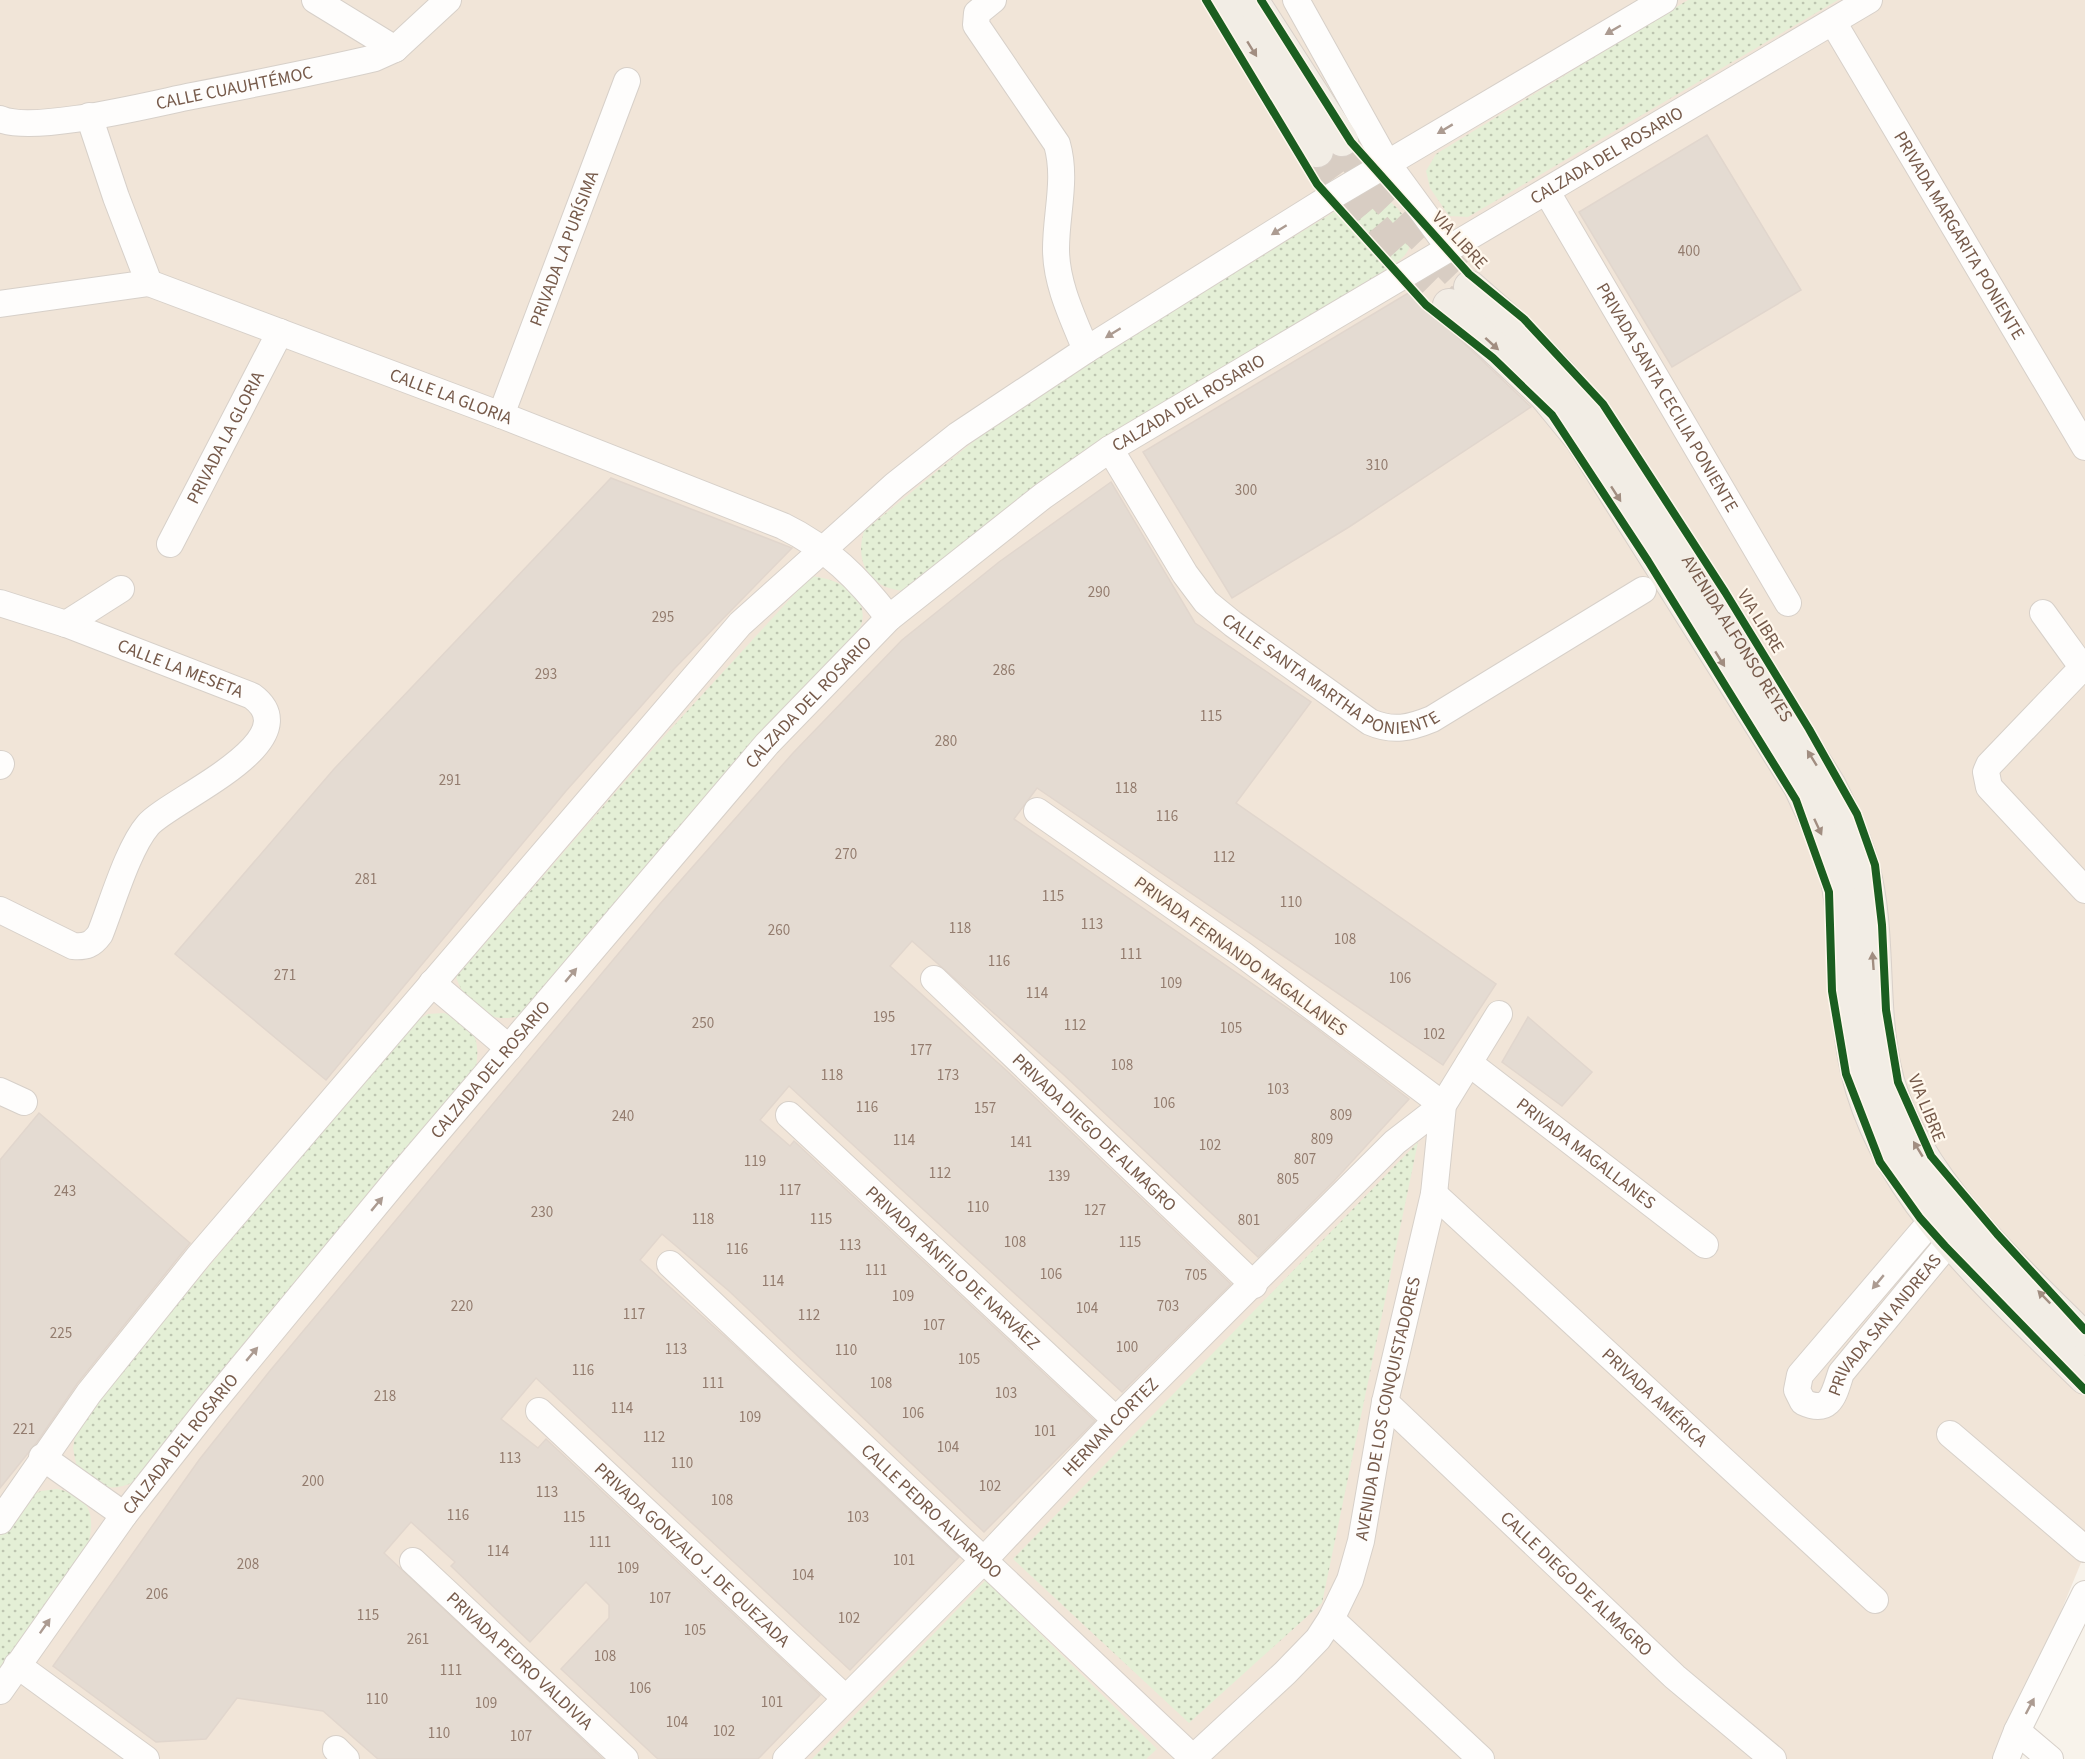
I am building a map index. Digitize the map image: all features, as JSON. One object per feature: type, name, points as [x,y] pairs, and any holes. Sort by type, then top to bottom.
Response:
[{"type":"main road","points":[[1220,0],[1330,146],[1252,0]]},
{"type":"main road","name":"AVENIDA ALFONSO REYES","points":[[2085,1339],[1962,1209],[1935,1175],[1915,1144],[1884,1067],[1877,1018],[1870,913],[1863,868],[1849,826],[1830,786],[1635,475],[1591,412],[1560,374],[1513,325],[1459,296],[1581,439],[1800,788],[1823,837],[1836,875],[1857,1071],[1874,1120],[1892,1157],[1914,1193],[1942,1229],[2085,1378]]},
{"type":"street","points":[[315,0],[395,49]]},
{"type":"street","name":"CALLE CUAUHTÉMOC","points":[[0,119],[10,123],[27,124],[89,116],[375,58],[395,49],[448,0]]},
{"type":"street","points":[[1296,0],[1387,163],[1450,249]]},
{"type":"street","points":[[0,1521],[42,1457],[89,1393],[200,1256],[740,624],[895,485],[958,435],[1086,350],[1387,163],[1664,0]]},
{"type":"street","name":"CALZADA DEL ROSARIO","points":[[0,1691],[124,1515],[208,1407],[767,744],[889,618],[1043,496],[1110,449],[1229,376],[1450,249],[1869,0]]},
{"type":"street","points":[[985,7],[976,25],[1057,144],[1062,163],[1057,260],[1060,279],[1086,350]]},
{"type":"street","name":"PRIVADA MARGARITA PONIENTE","points":[[1833,22],[2085,447]]},
{"type":"street","name":"PRIVADA LA PURÍSIMA","points":[[501,415],[627,81]]},
{"type":"street","points":[[0,304],[149,283],[89,116]]},
{"type":"street","name":"PRIVADA SANTA CECILIA PONIENTE","points":[[1547,192],[1788,603]]},
{"type":"street","name":"CALLE LA GLORIA","points":[[149,283],[501,415],[753,513],[806,537],[825,550],[851,572],[889,618]]},
{"type":"street","name":"PRIVADA LA GLORIA","points":[[170,544],[280,332]]},
{"type":"street","name":"CALLE SANTA MARTHA PONIENTE","points":[[1110,449],[1185,574],[1206,602],[1233,624],[1370,722],[1385,729],[1402,729],[1432,718],[1643,590]]},
{"type":"street","points":[[66,624],[121,589]]},
{"type":"street","name":"CALLE LA MESETA","points":[[0,603],[66,624],[252,696],[262,703],[267,721],[257,746],[195,795],[149,823],[139,838],[100,934],[86,947],[73,946],[0,910]]},
{"type":"street","points":[[2043,613],[2084,669],[1989,765],[1986,772],[1989,787],[2085,889]]},
{"type":"street","name":"PRIVADA FERNANDO MAGALLANES","points":[[1037,811],[1242,954],[1443,1105]]},
{"type":"street","name":"PRIVADA DIEGO DE ALMAGRO","points":[[934,979],[1254,1285]]},
{"type":"street","points":[[432,983],[509,1048]]},
{"type":"street","name":"AVENIDA DE LOS CONQUISTADORES","points":[[1193,1759],[1318,1639],[1350,1580],[1361,1541],[1385,1402],[1434,1194],[1443,1105],[1499,1014]]},
{"type":"street","name":"PRIVADA MAGALLANES","points":[[1469,1063],[1705,1245]]},
{"type":"street","points":[[0,1090],[24,1102]]},
{"type":"street","name":"HERNAN CORTEZ","points":[[786,1759],[844,1698],[983,1561],[1116,1420],[1395,1142],[1443,1105]]},
{"type":"street","name":"PRIVADA PÁNFILO DE NARVÁEZ","points":[[789,1115],[1116,1420]]},
{"type":"street","name":"PRIVADA AMÉRICA","points":[[1434,1194],[1875,1600]]},
{"type":"street","name":"PRIVADA SAN ANDREAS","points":[[1942,1229],[1842,1373],[1832,1399],[1827,1405],[1818,1406],[1803,1402],[1797,1390],[1800,1375],[1942,1229]]},
{"type":"street","name":"CALLE PEDRO ALVARADO","points":[[670,1264],[1193,1759]]},
{"type":"street","name":"CALLE DIEGO DE ALMAGRO","points":[[1385,1402],[1675,1677],[1773,1759]]},
{"type":"street","name":"PRIVADA GONZALO J. DE QUEZADA","points":[[539,1411],[844,1698]]},
{"type":"street","points":[[1950,1434],[2085,1549]]},
{"type":"street","points":[[42,1457],[124,1515]]},
{"type":"street","name":"PRIVADA PEDRO VALDIVIA","points":[[413,1561],[625,1759]]},
{"type":"street","points":[[2006,1759],[2017,1731],[2085,1594]]},
{"type":"street","points":[[1331,1618],[1481,1759]]},
{"type":"street","points":[[17,1665],[146,1759]]},
{"type":"street","points":[[2017,1731],[2050,1759]]},
{"type":"shaded area","points":[[0,0],[2085,0],[2085,1553],[2000,1759],[0,1759]]},
{"type":"green space","points":[[1688,0],[1838,0],[1468,217],[1449,216],[1430,188],[1426,171],[1436,154]]},
{"type":"green space","points":[[1365,193],[1379,195],[1389,201],[1401,213],[1410,228],[1410,244],[1406,254],[1390,267],[1053,475],[911,591],[886,587],[870,574],[864,566],[861,555],[864,531],[1013,409]]},
{"type":"green space","points":[[811,576],[830,580],[847,588],[860,602],[862,622],[850,643],[520,1016],[498,1018],[472,1005],[456,977],[659,742]]},
{"type":"green space","points":[[444,1013],[462,1021],[472,1032],[477,1047],[476,1067],[137,1481],[119,1487],[105,1487],[92,1481],[77,1469],[73,1448],[77,1427],[414,1022],[428,1014]]},
{"type":"green space","points":[[1418,1142],[1322,1603],[1189,1723],[1013,1559]]},
{"type":"green space","points":[[57,1489],[77,1496],[88,1508],[91,1524],[88,1545],[0,1676],[0,1536],[26,1498],[41,1491]]},
{"type":"green space","points":[[986,1580],[1157,1749],[1146,1759],[812,1759]]},
{"type":"building","points":[[1707,135],[1801,290],[1672,367],[1579,212]]},
{"type":"building","points":[[1410,292],[1531,407],[1349,527],[1232,598],[1143,452]]},
{"type":"building","points":[[611,478],[792,548],[674,669],[566,791],[326,1080],[175,954],[334,769]]},
{"type":"building","points":[[1111,482],[1195,623],[1311,702],[1236,803],[1496,984],[1443,1065],[1037,788],[1014,819],[1309,1023],[1409,1099],[1334,1181],[1258,1257],[1063,1074],[912,941],[890,966],[1007,1071],[1231,1284],[1122,1392],[789,1086],[760,1120],[790,1146],[794,1141],[1095,1421],[984,1532],[729,1291],[662,1234],[640,1260],[733,1344],[959,1557],[850,1670],[536,1378],[501,1419],[538,1448],[546,1439],[820,1695],[758,1759],[658,1759],[561,1669],[609,1618],[609,1605],[586,1582],[530,1642],[451,1566],[455,1562],[411,1522],[384,1553],[603,1759],[378,1759],[323,1711],[237,1698],[206,1739],[156,1742],[53,1666],[199,1460],[269,1372],[659,905],[793,753],[902,640],[999,562]]},
{"type":"building","points":[[1528,1017],[1592,1072],[1562,1106],[1502,1062]]},
{"type":"building","points":[[39,1113],[190,1243],[77,1384],[37,1442],[0,1488],[0,1160]]},
{"type":"tunnel","points":[[1342,140],[1371,184],[1470,287]]},
{"type":"tunnel","points":[[1317,151],[1379,231],[1449,305]]},
{"type":"cycle path","points":[[1206,0],[1317,184],[1426,305],[1493,358],[1552,415],[1648,561],[1796,800],[1829,892],[1832,991],[1846,1074],[1880,1162],[1920,1218],[1945,1246],[2085,1390]]},
{"type":"cycle path","name":"VIA LIBRE","points":[[1261,0],[1351,142],[1469,274],[1524,319],[1603,404],[1725,592],[1809,729],[1857,814],[1875,865],[1882,925],[1886,1010],[1898,1082],[1931,1156],[1997,1234],[2085,1330]]}]
